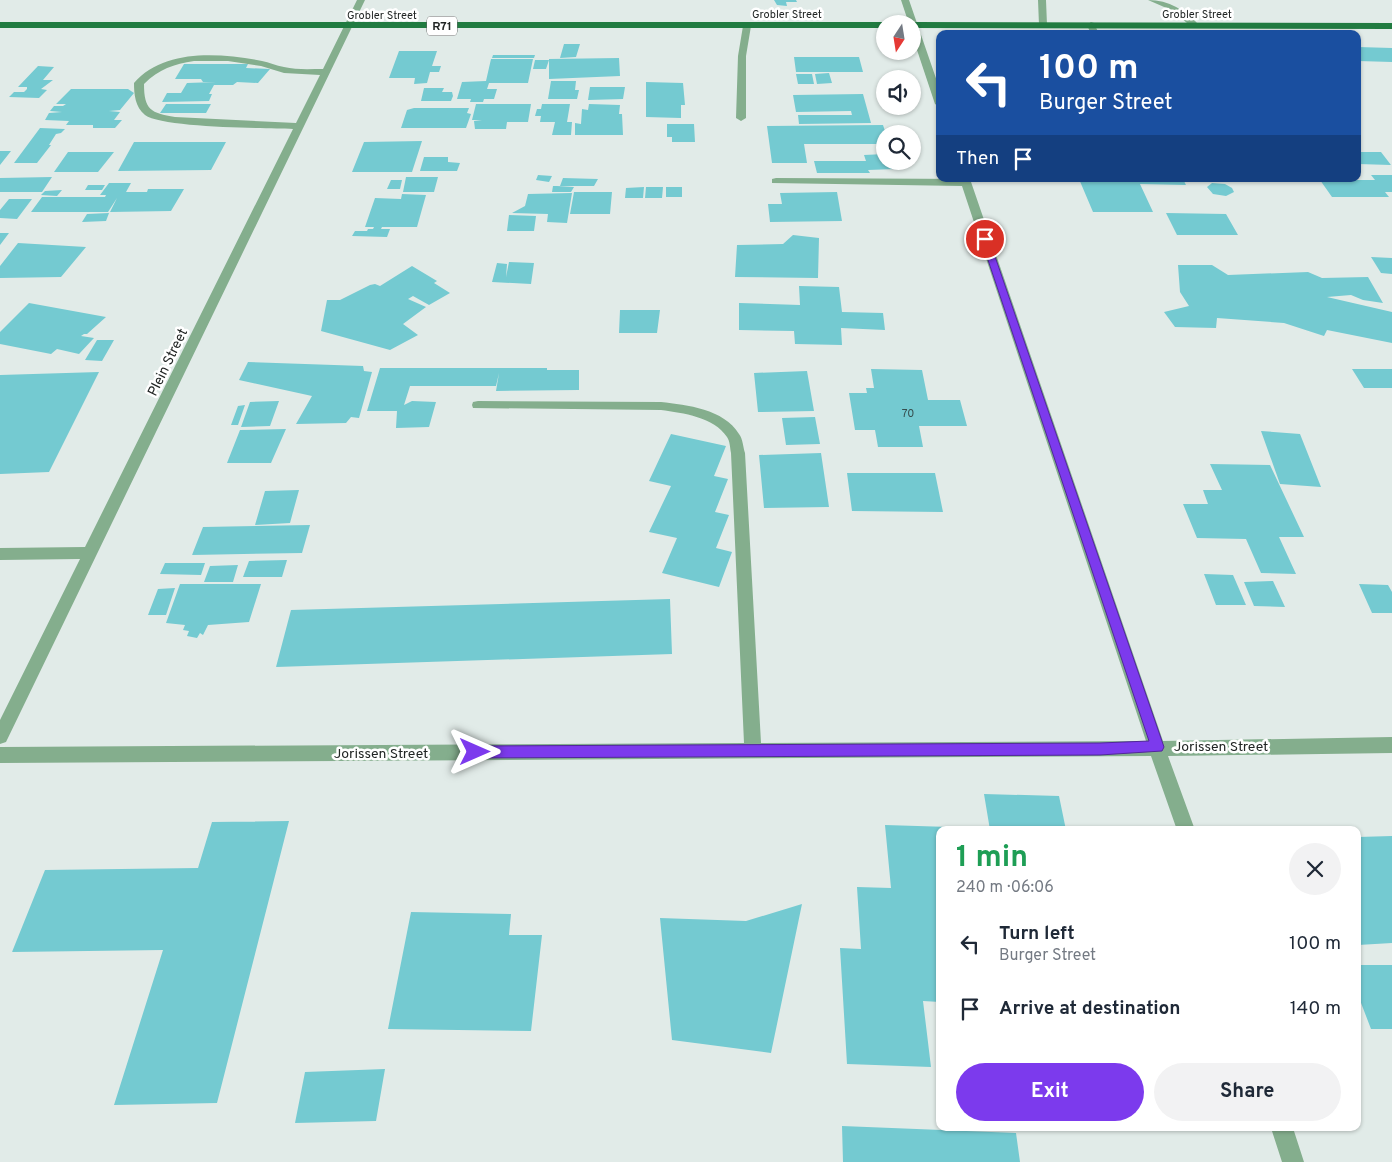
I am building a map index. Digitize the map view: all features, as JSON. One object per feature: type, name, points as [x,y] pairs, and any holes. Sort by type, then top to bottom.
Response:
[{"type":"main road","name":"Grobler Street","points":[[0,25],[876,26]]},
{"type":"main road","name":"Grobler Street","points":[[921,25],[1392,26]]},
{"type":"street","name":"Plein Street","points":[[0,737],[361,0]]},
{"type":"street","points":[[905,0],[910,15]]},
{"type":"street","points":[[1041,0],[1042,25]]},
{"type":"street","points":[[1152,0],[1174,8],[1195,25]]},
{"type":"street","points":[[1091,25],[1093,30]]},
{"type":"street","points":[[742,118],[742,56],[747,26]]},
{"type":"street","points":[[921,46],[936,92]]},
{"type":"street","points":[[299,126],[173,119],[151,116],[145,110],[139,98],[139,83],[152,69],[178,61],[196,59],[242,60],[282,69],[326,72]]},
{"type":"street","points":[[776,180],[936,181]]},
{"type":"street","points":[[966,182],[1185,826]]},
{"type":"street","points":[[478,405],[661,406],[680,408],[704,414],[718,421],[734,436],[738,453],[753,751]]},
{"type":"street","points":[[0,554],[90,553]]},
{"type":"street","name":"Jorissen Street","points":[[0,755],[1100,749],[1392,745]]},
{"type":"street","points":[[1283,1131],[1294,1162]]},
{"type":"building","points":[[774,0],[796,0],[797,2],[786,2],[787,6],[777,5]]},
{"type":"building","points":[[564,44],[580,44],[576,57],[560,58]]},
{"type":"building","points":[[1361,47],[1392,48],[1392,62],[1361,61]]},
{"type":"building","points":[[399,51],[437,51],[432,66],[441,66],[439,72],[430,72],[427,83],[414,84],[415,78],[389,78]]},
{"type":"building","points":[[493,55],[535,55],[534,58],[492,58]]},
{"type":"building","points":[[794,57],[859,57],[863,72],[796,72]]},
{"type":"building","points":[[619,58],[620,76],[549,79],[549,59]]},
{"type":"building","points":[[491,59],[533,59],[528,83],[489,83],[487,89],[497,89],[494,99],[484,99],[483,102],[470,102],[471,99],[457,99],[462,82],[486,81]]},
{"type":"building","points":[[535,60],[549,60],[546,69],[533,69]]},
{"type":"building","points":[[184,64],[248,64],[246,68],[270,69],[258,83],[237,82],[233,85],[214,85],[209,94],[212,94],[209,101],[162,102],[167,93],[181,93],[187,83],[216,82],[203,82],[201,79],[175,79]]},
{"type":"building","points":[[38,66],[54,67],[43,80],[53,80],[41,89],[47,90],[39,98],[9,97],[14,92],[24,92],[27,89],[27,87],[18,87]]},
{"type":"building","points":[[829,73],[832,83],[817,84],[815,74]]},
{"type":"building","points":[[796,74],[812,74],[814,84],[798,84]]},
{"type":"building","points":[[551,81],[576,81],[575,90],[579,90],[577,99],[548,99]]},
{"type":"building","points":[[646,82],[683,83],[685,105],[681,105],[681,118],[646,117]]},
{"type":"building","points":[[590,87],[625,87],[623,99],[588,100]]},
{"type":"building","points":[[424,88],[444,88],[442,92],[452,92],[453,96],[451,101],[421,101]]},
{"type":"building","points":[[71,89],[128,89],[134,93],[120,110],[109,111],[120,112],[114,120],[122,120],[115,128],[93,128],[93,125],[66,125],[69,121],[45,120],[49,113],[62,112],[50,111],[54,106],[66,104],[56,104]]},
{"type":"building","points":[[863,94],[871,123],[799,124],[798,115],[852,115],[851,111],[796,112],[793,95]]},
{"type":"building","points":[[166,104],[211,104],[206,113],[160,113]]},
{"type":"building","points":[[476,104],[531,104],[528,122],[507,122],[506,129],[475,129],[474,121],[482,120],[472,120]]},
{"type":"building","points":[[542,104],[570,104],[567,122],[572,122],[571,135],[552,135],[555,122],[540,122],[541,116],[535,116],[537,109],[541,109]]},
{"type":"building","points":[[589,104],[620,105],[619,114],[622,114],[623,135],[575,135],[575,123],[581,124],[582,109],[588,110]]},
{"type":"building","points":[[414,108],[469,108],[467,113],[471,114],[466,128],[401,128],[407,110]]},
{"type":"building","points":[[667,124],[694,124],[695,142],[672,142],[672,137],[667,137]]},
{"type":"building","points":[[876,125],[876,144],[804,144],[807,163],[772,163],[767,126]]},
{"type":"building","points":[[40,128],[65,129],[61,133],[56,134],[49,145],[51,145],[37,163],[14,163]]},
{"type":"building","points":[[422,141],[412,172],[352,172],[364,142]]},
{"type":"building","points":[[134,142],[226,142],[211,170],[118,171]]},
{"type":"building","points":[[0,151],[11,151],[0,165]]},
{"type":"building","points":[[68,152],[114,152],[98,172],[54,172]]},
{"type":"building","points":[[1361,152],[1381,152],[1391,165],[1361,164]]},
{"type":"building","points":[[876,154],[876,170],[868,170],[870,173],[817,173],[814,161],[866,161],[864,155]]},
{"type":"building","points":[[424,157],[448,157],[448,162],[460,163],[457,171],[420,171]]},
{"type":"building","points":[[538,175],[552,176],[549,182],[536,180]]},
{"type":"building","points":[[1371,175],[1392,175],[1392,192],[1385,192],[1389,197],[1332,197],[1321,182],[1361,182],[1361,180],[1375,180]]},
{"type":"building","points":[[52,177],[42,192],[0,192],[0,178]]},
{"type":"building","points":[[406,177],[438,177],[434,192],[403,192]]},
{"type":"building","points":[[563,178],[598,179],[594,186],[560,186]]},
{"type":"building","points":[[391,180],[402,180],[400,189],[387,189]]},
{"type":"building","points":[[1080,182],[1184,182],[1186,185],[1140,184],[1153,212],[1093,212]]},
{"type":"building","points":[[109,183],[131,183],[126,192],[147,192],[148,189],[184,189],[171,211],[110,212],[117,198],[108,212],[31,212],[42,197],[105,197],[106,195],[100,195]]},
{"type":"building","points":[[1212,183],[1225,184],[1232,188],[1234,192],[1226,196],[1213,194],[1207,187]]},
{"type":"building","points":[[88,185],[105,185],[102,190],[85,190]]},
{"type":"building","points":[[553,186],[574,187],[571,192],[552,192]]},
{"type":"building","points":[[644,187],[643,198],[625,198],[626,188]]},
{"type":"building","points":[[646,187],[663,187],[662,198],[645,198]]},
{"type":"building","points":[[666,187],[682,187],[682,197],[666,197]]},
{"type":"building","points":[[62,190],[57,196],[41,195],[45,191]]},
{"type":"building","points":[[574,192],[612,192],[610,214],[570,214]]},
{"type":"building","points":[[837,192],[842,221],[770,222],[768,204],[782,204],[780,193]]},
{"type":"building","points":[[572,193],[567,223],[547,222],[548,214],[512,213],[525,206],[528,194]]},
{"type":"building","points":[[402,194],[426,195],[417,227],[382,227],[381,229],[390,229],[387,237],[352,236],[355,231],[373,229],[374,227],[365,227],[375,198],[401,199]]},
{"type":"building","points":[[9,199],[32,199],[17,219],[0,218],[0,210]]},
{"type":"building","points":[[109,213],[106,221],[82,222],[87,214]]},
{"type":"building","points":[[1166,213],[1226,214],[1238,235],[1177,235]]},
{"type":"building","points":[[509,215],[536,216],[534,231],[507,231]]},
{"type":"building","points":[[0,233],[9,233],[0,245]]},
{"type":"building","points":[[793,235],[819,238],[818,278],[735,277],[737,245],[783,244]]},
{"type":"building","points":[[18,243],[86,247],[61,277],[0,278],[0,266]]},
{"type":"building","points":[[1371,257],[1392,258],[1392,274],[1381,273]]},
{"type":"building","points":[[509,262],[534,263],[531,284],[492,282],[497,263],[507,264],[506,277]]},
{"type":"building","points":[[1178,265],[1212,265],[1228,275],[1308,272],[1322,278],[1368,277],[1383,303],[1363,300],[1351,295],[1327,297],[1392,312],[1392,343],[1327,330],[1324,336],[1284,323],[1217,318],[1216,328],[1175,327],[1164,312],[1189,306],[1180,292]]},
{"type":"building","points":[[412,266],[437,281],[434,283],[450,293],[429,305],[413,296],[408,299],[426,307],[403,324],[418,335],[390,350],[321,331],[327,300],[340,300],[370,285],[380,286]]},
{"type":"building","points":[[799,286],[839,287],[842,312],[883,313],[885,330],[841,328],[842,345],[795,344],[794,331],[739,330],[739,303],[800,305]]},
{"type":"building","points":[[29,303],[106,317],[87,334],[81,336],[94,338],[79,354],[57,349],[51,354],[0,344],[0,332]]},
{"type":"building","points":[[620,310],[660,310],[657,333],[619,333]]},
{"type":"building","points":[[97,340],[114,340],[102,361],[85,360]]},
{"type":"building","points":[[248,362],[363,366],[364,371],[372,372],[359,418],[351,417],[346,423],[296,424],[312,396],[239,380]]},
{"type":"building","points":[[380,368],[547,368],[547,370],[579,370],[579,390],[496,391],[499,373],[496,386],[410,386],[404,405],[412,401],[436,402],[429,427],[396,428],[397,411],[367,411]]},
{"type":"building","points":[[871,369],[922,370],[928,400],[960,400],[967,426],[919,426],[923,447],[878,447],[875,430],[855,430],[849,393],[867,393],[866,388],[874,388]]},
{"type":"building","points":[[1352,369],[1392,369],[1392,388],[1364,388]]},
{"type":"building","points":[[807,371],[814,411],[758,412],[754,373]]},
{"type":"building","points":[[99,372],[49,472],[0,474],[0,375]]},
{"type":"building","points":[[279,401],[270,426],[241,427],[250,402]]},
{"type":"building","points":[[245,405],[238,425],[231,425],[238,406]]},
{"type":"building","points":[[815,417],[820,444],[786,445],[782,418]]},
{"type":"building","points":[[286,429],[271,463],[227,463],[240,430]]},
{"type":"building","points":[[1261,431],[1300,434],[1321,487],[1280,484]]},
{"type":"building","points":[[671,434],[726,446],[714,476],[728,479],[715,512],[729,515],[716,548],[732,552],[719,587],[662,573],[677,538],[649,532],[671,486],[649,481]]},
{"type":"building","points":[[821,453],[829,507],[764,508],[759,455]]},
{"type":"building","points":[[1210,464],[1270,465],[1304,537],[1279,537],[1296,574],[1261,573],[1246,539],[1197,538],[1183,504],[1208,504],[1203,490],[1222,490]]},
{"type":"building","points":[[847,473],[935,473],[943,512],[852,511]]},
{"type":"building","points":[[299,490],[290,523],[255,525],[265,491]]},
{"type":"building","points":[[310,525],[302,553],[192,555],[203,527]]},
{"type":"building","points":[[287,560],[282,577],[243,577],[249,561]]},
{"type":"building","points":[[165,563],[205,563],[201,575],[160,574]]},
{"type":"building","points":[[238,565],[233,582],[204,582],[210,566]]},
{"type":"building","points":[[1204,574],[1233,575],[1246,605],[1216,605]]},
{"type":"building","points":[[1273,581],[1285,607],[1254,606],[1244,582]]},
{"type":"building","points":[[180,584],[261,584],[249,622],[208,625],[203,635],[200,633],[197,638],[187,636],[189,631],[183,630],[185,625],[166,623]]},
{"type":"building","points":[[1359,584],[1388,585],[1392,592],[1392,613],[1372,613]]},
{"type":"building","points":[[175,588],[166,615],[148,615],[158,589]]},
{"type":"building","points":[[670,599],[672,654],[276,667],[291,610]]},
{"type":"building","points":[[984,794],[1059,796],[1065,826],[989,826]]},
{"type":"building","points":[[289,821],[217,1103],[114,1105],[163,950],[12,952],[45,870],[198,868],[212,822]]},
{"type":"building","points":[[885,825],[936,827],[936,1002],[923,1001],[931,1067],[847,1064],[840,948],[861,949],[857,887],[891,888]]},
{"type":"building","points":[[1392,836],[1392,943],[1361,945],[1361,837]]},
{"type":"building","points":[[802,904],[771,1053],[672,1040],[660,918],[746,921]]},
{"type":"building","points":[[411,912],[511,914],[509,935],[542,935],[531,1031],[388,1029]]},
{"type":"building","points":[[1361,965],[1392,965],[1392,1029],[1371,1029],[1361,1003]]},
{"type":"building","points":[[385,1069],[376,1121],[295,1123],[305,1072]]},
{"type":"building","points":[[842,1126],[1016,1133],[1020,1162],[843,1162]]},
{"type":"route","points":[[475,752],[1100,749],[1158,747],[1135,685],[985,239]]}]
